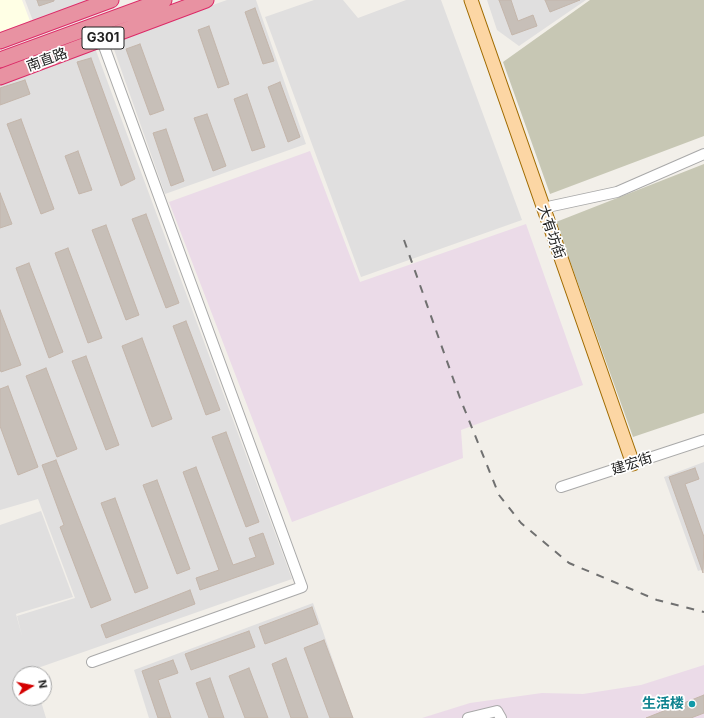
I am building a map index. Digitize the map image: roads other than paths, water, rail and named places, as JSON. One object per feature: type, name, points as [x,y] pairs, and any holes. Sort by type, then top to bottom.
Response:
[{"type":"highway","name":"G301","points":[[0,38],[98,0]]},
{"type":"highway","points":[[0,41],[111,0]]},
{"type":"highway","points":[[0,50],[138,0]]},
{"type":"highway","points":[[0,60],[164,0]]},
{"type":"highway","name":"南直路","points":[[0,77],[206,0]]},
{"type":"highway","points":[[0,71],[48,54],[70,52]]},
{"type":"main road","name":"大有坊街","points":[[471,0],[633,464]]},
{"type":"street","points":[[92,662],[302,587],[101,38]]},
{"type":"street","points":[[543,208],[617,192],[704,154]]},
{"type":"street","name":"建宏街","points":[[561,487],[704,440]]},
{"type":"street","points":[[468,718],[497,711],[501,718]]},
{"type":"railway","points":[[404,240],[460,398],[499,495],[521,523],[569,563],[657,600],[704,612]]},
{"type":"place","name":"生活楼","points":[[692,704]]}]
